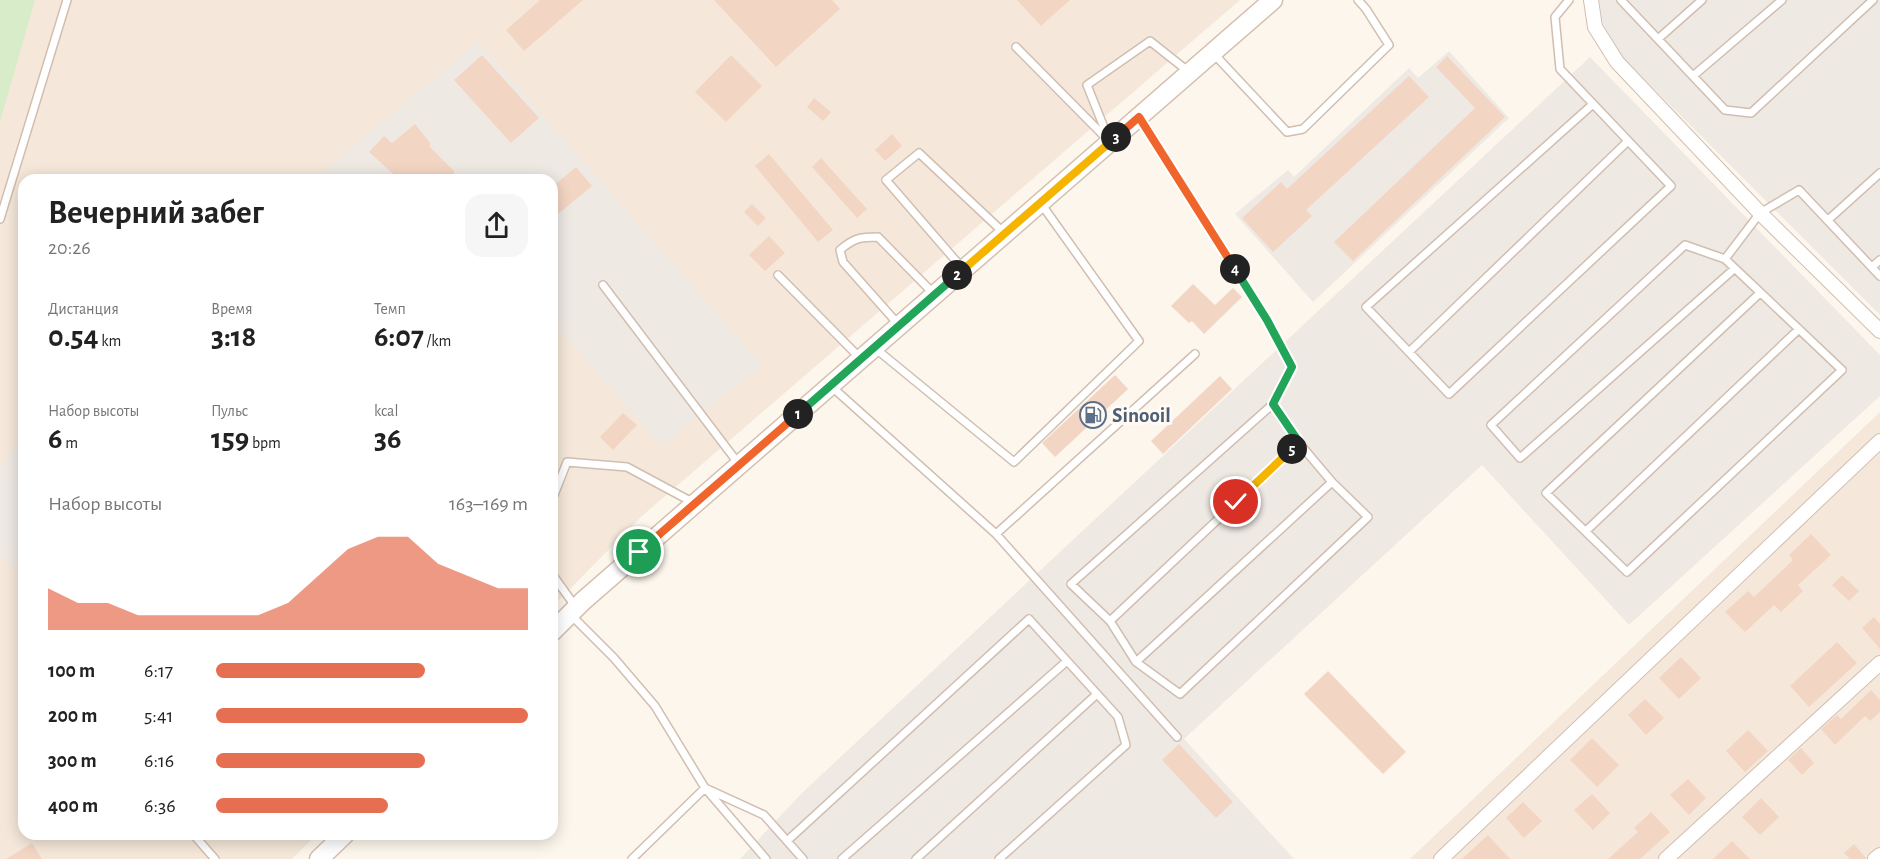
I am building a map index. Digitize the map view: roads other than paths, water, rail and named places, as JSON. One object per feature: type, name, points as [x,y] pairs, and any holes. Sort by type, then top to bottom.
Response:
[{"type":"main road","points":[[558,626],[695,503],[1273,0]]},
{"type":"main road","points":[[319,859],[339,840]]},
{"type":"street","points":[[1591,0],[1595,27],[1617,62],[1760,213],[1880,331]]},
{"type":"street","points":[[1441,859],[1880,441]]},
{"type":"street","points":[[1666,859],[1880,663]]},
{"type":"street","points":[[1875,859],[1880,855]]},
{"type":"lane","points":[[0,219],[67,0]]},
{"type":"lane","points":[[1212,53],[1287,132],[1303,129],[1389,45],[1358,0]]},
{"type":"lane","points":[[1569,0],[1556,17],[1560,69],[1671,186],[1449,394],[1366,307],[1593,104]]},
{"type":"lane","points":[[1621,0],[1725,111],[1751,113],[1873,0]]},
{"type":"lane","points":[[1658,39],[1702,0]]},
{"type":"lane","points":[[1693,76],[1782,0]]},
{"type":"lane","points":[[1110,142],[1087,85],[1150,41],[1189,72]]},
{"type":"lane","points":[[1016,46],[1110,142]]},
{"type":"lane","points":[[1139,117],[1267,320],[1292,367],[1273,404],[1071,584],[1110,621],[1136,662],[1180,693],[1368,517],[1332,482],[1299,442],[1273,404]]},
{"type":"lane","points":[[1409,352],[1628,141]]},
{"type":"lane","points":[[963,270],[885,180],[919,153],[1005,233]]},
{"type":"lane","points":[[1828,220],[1880,173]]},
{"type":"lane","points":[[1725,259],[1760,213],[1799,190],[1880,276]]},
{"type":"lane","points":[[778,275],[868,353],[1014,462],[1139,341],[1040,203]]},
{"type":"lane","points":[[899,326],[843,262],[840,250],[852,240],[861,237],[878,237],[934,295]]},
{"type":"lane","points":[[1734,269],[1520,459],[1491,425],[1685,245],[1725,259],[1842,370],[1627,572],[1546,493],[1760,293]]},
{"type":"lane","points":[[1872,267],[1880,260]]},
{"type":"lane","points":[[603,285],[740,465]]},
{"type":"lane","points":[[1586,531],[1798,329]]},
{"type":"lane","points":[[996,534],[1196,354]]},
{"type":"lane","points":[[830,386],[996,534],[1177,737]]},
{"type":"lane","points":[[1110,621],[1299,442]]},
{"type":"lane","points":[[558,485],[567,462],[627,467],[695,503]]},
{"type":"lane","points":[[1136,662],[1332,482]]},
{"type":"lane","points":[[558,585],[573,611],[655,706],[705,788],[766,859]]},
{"type":"lane","points":[[787,841],[1029,619],[1118,717],[1126,745],[999,859]]},
{"type":"lane","points":[[842,859],[1067,661]]},
{"type":"lane","points":[[916,859],[1097,693]]},
{"type":"lane","points":[[705,788],[764,815],[803,859]]},
{"type":"lane","points":[[632,859],[705,788]]},
{"type":"lane","points":[[200,842],[215,859]]},
{"type":"place","name":"Sinooil","points":[[1093,415]]}]
